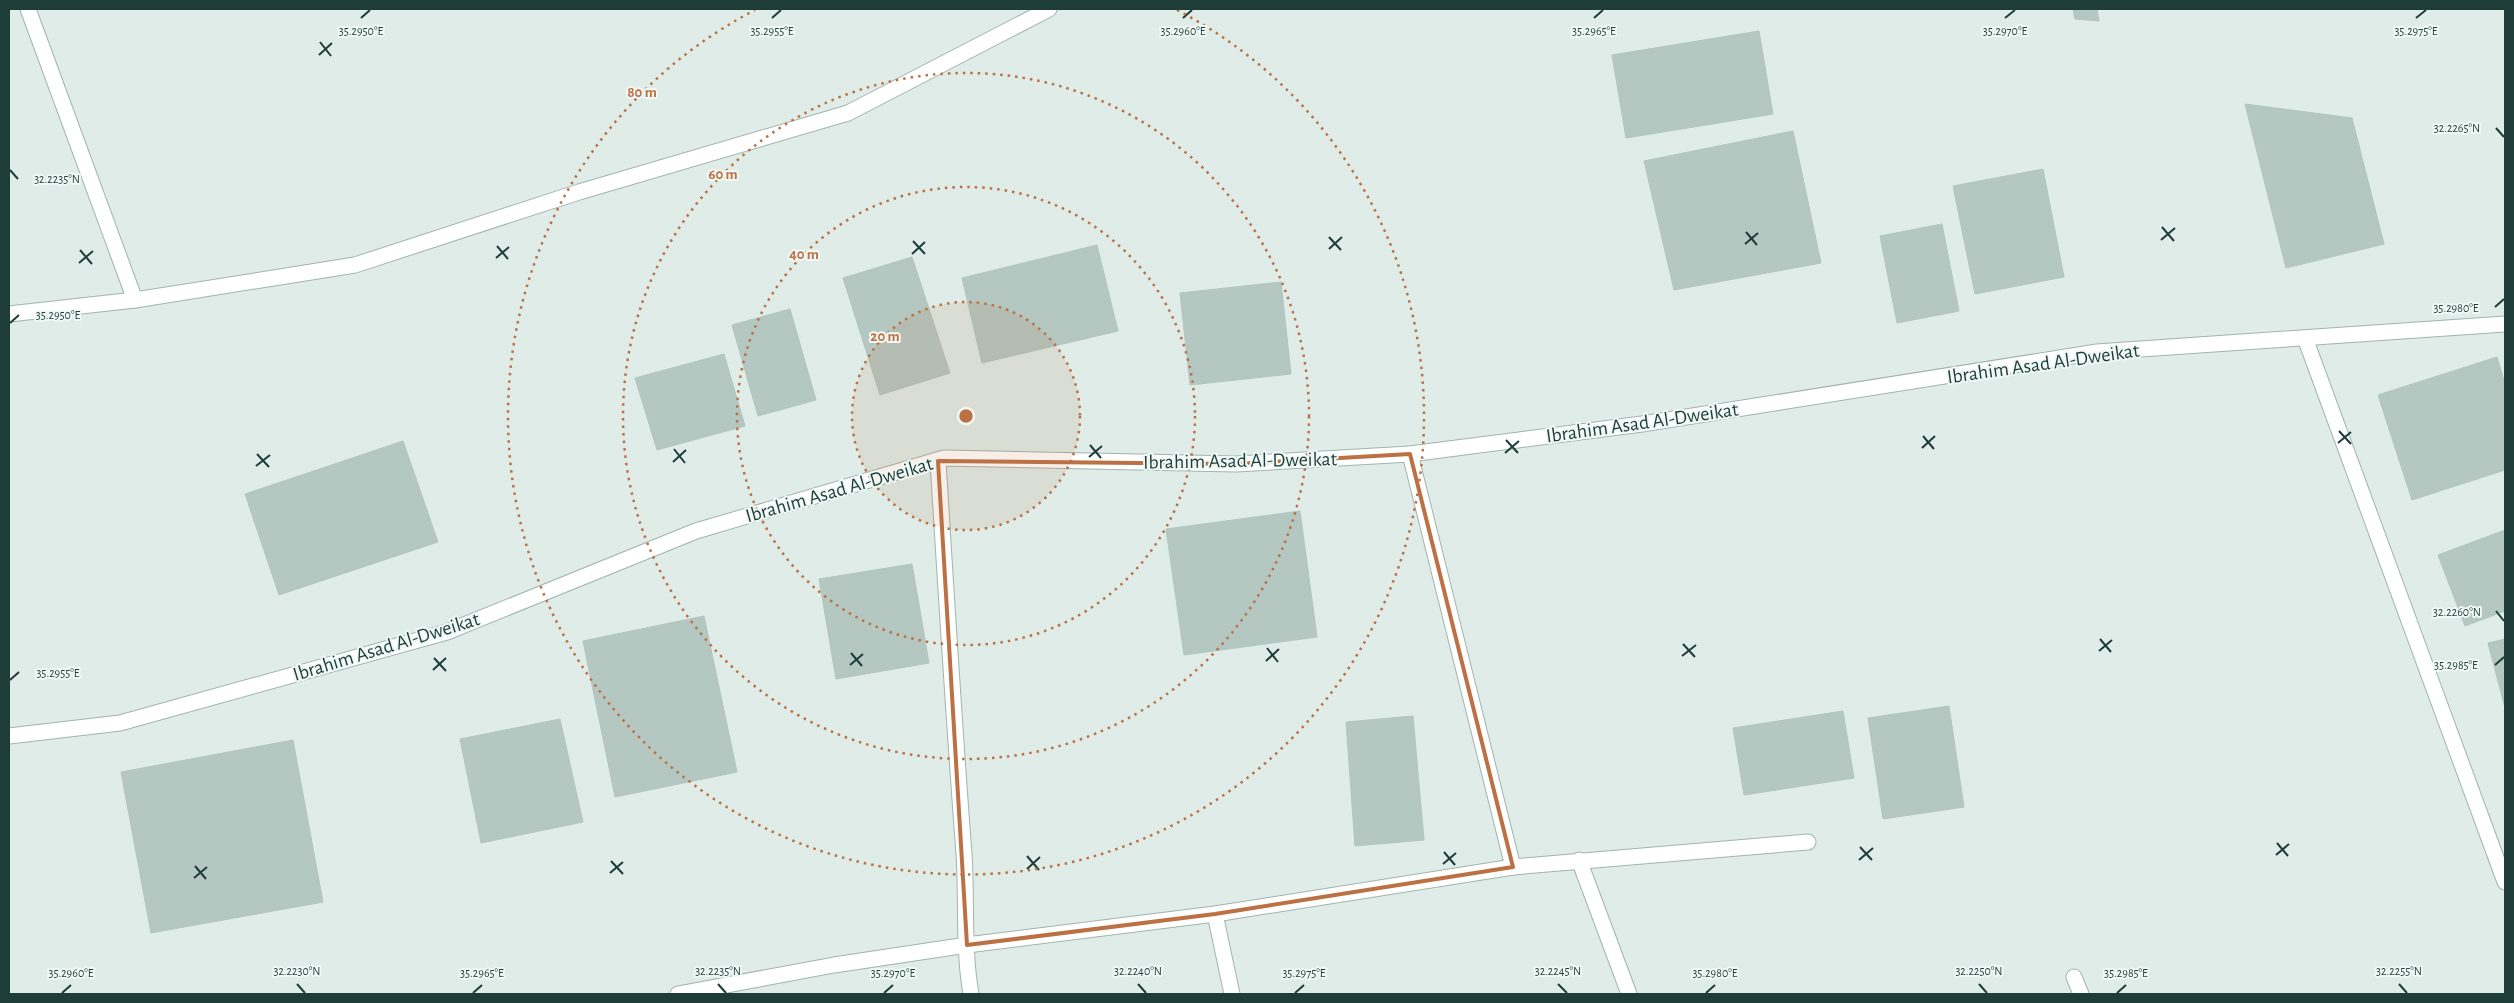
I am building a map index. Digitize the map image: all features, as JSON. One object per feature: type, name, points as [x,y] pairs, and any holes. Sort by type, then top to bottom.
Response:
[{"type":"street","points":[[28,9],[135,300]]},
{"type":"street","points":[[9,314],[135,300],[355,265],[579,192],[848,113],[1049,9]]},
{"type":"street","name":"Ibrahim Asad Al-Dweikat","points":[[9,736],[120,723],[447,632],[696,531],[944,458],[1236,464],[1410,454],[1642,424],[2097,352],[2505,324]]},
{"type":"street","points":[[2305,338],[2505,882]]},
{"type":"street","points":[[1410,454],[1513,867]]},
{"type":"street","points":[[938,460],[952,696],[967,894],[968,977],[972,994]]},
{"type":"street","points":[[678,994],[834,965],[967,945],[1215,914],[1513,867],[1808,842]]},
{"type":"street","points":[[1579,860],[1629,994]]},
{"type":"street","points":[[1215,914],[1232,994]]},
{"type":"street","points":[[2074,977],[2081,994]]},
{"type":"highlighted area","points":[[1410,454],[1513,867],[1215,914],[967,945],[938,461],[1236,464]]},
{"type":"building","points":[[2073,9],[2097,9],[2099,21],[2075,19]]},
{"type":"building","points":[[1759,31],[1773,114],[1626,138],[1612,55]]},
{"type":"building","points":[[2245,104],[2352,118],[2384,244],[2286,268]]},
{"type":"building","points":[[1793,131],[1821,263],[1674,290],[1644,161]]},
{"type":"building","points":[[2043,169],[2064,277],[1975,294],[1953,186]]},
{"type":"building","points":[[1942,224],[1959,311],[1897,323],[1880,236]]},
{"type":"building","points":[[1097,245],[1118,331],[982,363],[962,278]]},
{"type":"building","points":[[912,257],[950,373],[880,395],[843,278]]},
{"type":"building","points":[[1281,282],[1291,374],[1190,385],[1180,293]]},
{"type":"building","points":[[790,309],[816,400],[758,416],[732,325]]},
{"type":"building","points":[[724,354],[745,426],[657,450],[635,378]]},
{"type":"building","points":[[2497,357],[2505,384],[2505,470],[2412,500],[2378,395]]},
{"type":"building","points":[[403,441],[438,542],[279,595],[245,494]]},
{"type":"building","points":[[1300,511],[1317,637],[1184,655],[1166,529]]},
{"type":"building","points":[[2505,530],[2505,611],[2465,626],[2438,555]]},
{"type":"building","points":[[912,564],[929,663],[836,679],[819,579]]},
{"type":"building","points":[[704,616],[737,772],[615,797],[583,641]]},
{"type":"building","points":[[2505,639],[2505,708],[2488,643]]},
{"type":"building","points":[[1949,706],[1964,807],[1883,819],[1868,718]]},
{"type":"building","points":[[1843,711],[1854,778],[1744,795],[1733,728]]},
{"type":"building","points":[[1413,716],[1424,840],[1355,846],[1346,722]]},
{"type":"building","points":[[560,719],[583,822],[481,843],[460,739]]},
{"type":"building","points":[[293,740],[323,902],[151,933],[121,772]]}]
